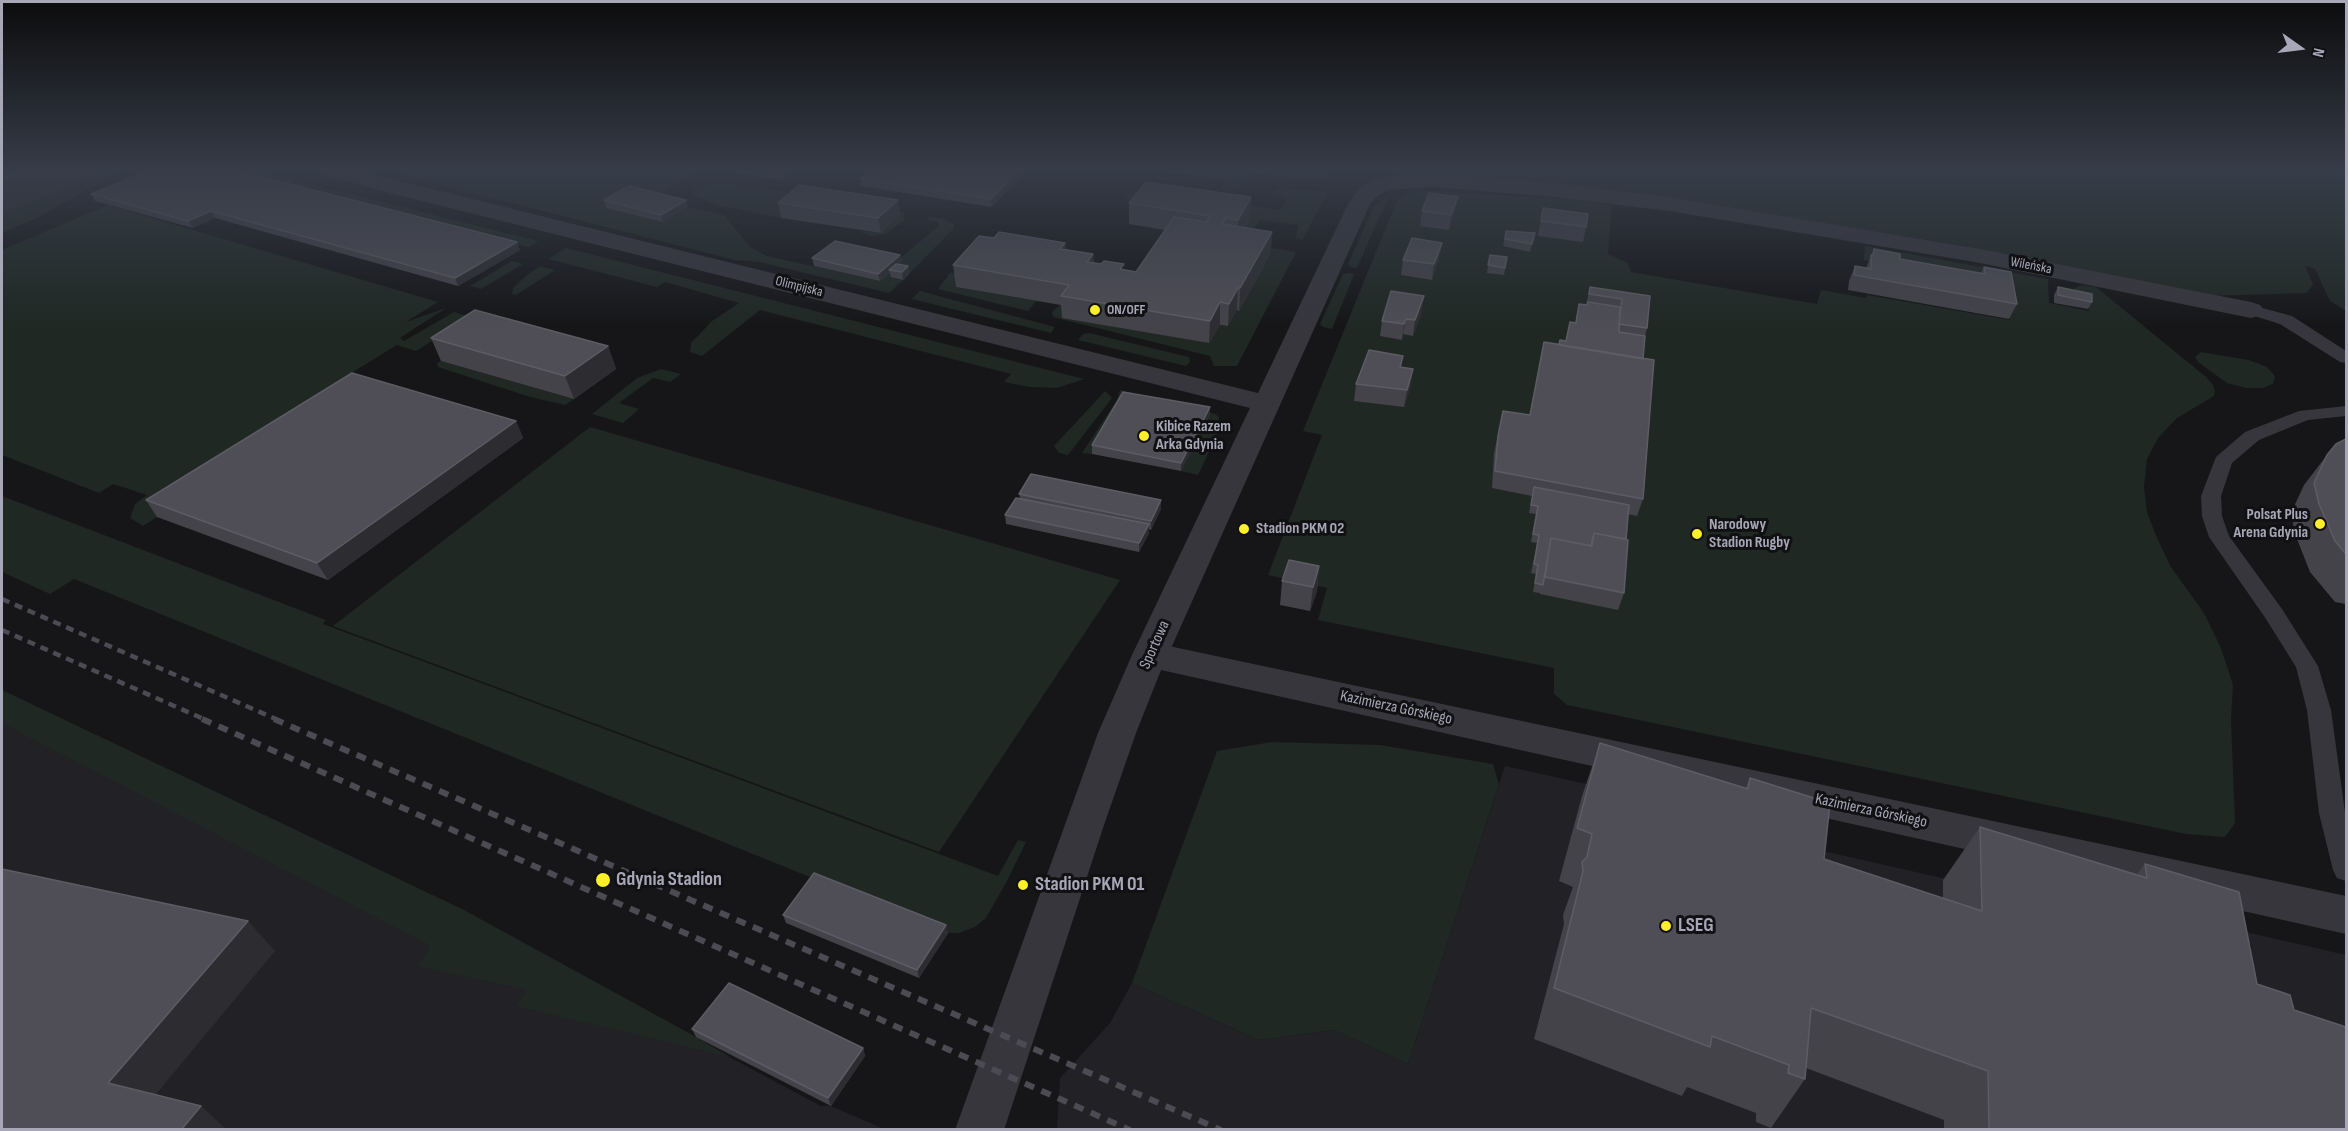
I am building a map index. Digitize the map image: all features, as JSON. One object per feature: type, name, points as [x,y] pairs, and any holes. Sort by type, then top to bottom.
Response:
[{"type":"street","name":"Olimpijska","points":[[538,223],[1265,403]]},
{"type":"street","name":"Sportowa","points":[[979,1130],[1117,733],[1150,655],[1265,403],[1351,223]]},
{"type":"street","name":"Wileńska","points":[[1782,223],[1975,255],[2251,310]]},
{"type":"street","name":"Kazimierza Górskiego","points":[[1150,655],[2346,915]]},
{"type":"lane","points":[[2251,310],[2286,321],[2346,358]]},
{"type":"lane","points":[[2346,411],[2305,415],[2252,436],[2223,461],[2211,496],[2212,516],[2219,537],[2274,614],[2307,666],[2319,710],[2332,813],[2346,870]]},
{"type":"shaded area","points":[[2,223],[26,223],[2,233]]},
{"type":"shaded area","points":[[66,223],[168,223],[438,302],[406,322],[446,308],[400,338],[404,341],[454,312],[467,316],[464,321],[416,351],[397,345],[338,381],[197,492],[143,526],[130,518],[135,504],[147,495],[113,484],[99,493],[2,455],[2,250]]},
{"type":"shaded area","points":[[432,223],[465,223],[538,241],[529,247]]},
{"type":"shaded area","points":[[589,223],[730,223],[750,247],[767,256],[880,281],[895,262],[939,226],[938,223],[954,224],[953,229],[909,274],[897,271],[891,277],[903,280],[889,293],[759,262],[735,260]]},
{"type":"shaded area","points":[[891,223],[900,223],[886,234],[870,236],[859,231],[881,233]]},
{"type":"shaded area","points":[[1227,223],[1258,223],[1253,229]]},
{"type":"shaded area","points":[[1282,223],[1311,223],[1302,240],[1295,238],[1299,225]]},
{"type":"shaded area","points":[[1366,223],[1377,223],[1357,268],[1348,264]]},
{"type":"shaded area","name":"Narodowy Stadion Rugby","points":[[1388,223],[1611,223],[1608,254],[1628,263],[1631,272],[1817,304],[1821,290],[1866,298],[1867,295],[2010,320],[2006,288],[1864,260],[1865,246],[2048,279],[2049,303],[2089,311],[2087,296],[2068,292],[2081,285],[2096,287],[2206,377],[2215,391],[2214,396],[2177,418],[2158,438],[2147,459],[2144,487],[2147,512],[2157,538],[2171,567],[2204,613],[2221,648],[2233,685],[2231,720],[2235,823],[2225,837],[2186,834],[1567,705],[1554,694],[1554,668],[1318,620],[1327,588],[1268,575],[1322,435],[1303,431]]},
{"type":"shaded area","points":[[1820,223],[2346,223],[2346,311],[2330,301],[2315,269],[2305,266],[2313,284],[2307,293],[2208,296],[1959,245]]},
{"type":"shaded area","points":[[566,248],[1084,379],[1057,388],[1030,387],[1004,382],[1011,374],[760,310],[702,356],[690,352],[691,343],[712,321],[739,303],[665,282],[657,287],[548,259]]},
{"type":"shaded area","points":[[1273,248],[1296,252],[1237,366],[1214,366],[1210,356],[1053,317],[1052,312],[1060,305],[1228,326],[1271,254],[1261,252]]},
{"type":"shaded area","points":[[512,261],[523,264],[481,289],[470,286]]},
{"type":"shaded area","points":[[540,266],[555,270],[516,295],[512,294],[513,288]]},
{"type":"shaded area","points":[[950,273],[955,273],[956,287],[1036,301],[1028,311],[938,289]]},
{"type":"shaded area","points":[[1343,274],[1354,274],[1332,329],[1323,327],[1320,324]]},
{"type":"shaded area","points":[[920,291],[1055,327],[1051,333],[912,299]]},
{"type":"shaded area","points":[[1089,333],[1189,357],[1190,362],[1186,366],[1078,340],[1083,334]]},
{"type":"shaded area","points":[[2201,352],[2249,360],[2267,367],[2275,376],[2273,384],[2262,388],[2246,388],[2227,383],[2198,362],[2195,357]]},
{"type":"shaded area","points":[[441,361],[574,399],[565,405],[530,397],[438,367],[437,363]]},
{"type":"shaded area","points":[[661,369],[681,374],[670,382],[653,378],[619,403],[639,409],[623,423],[592,414],[637,378]]},
{"type":"shaded area","points":[[1120,390],[1218,416],[1221,426],[1198,475],[1181,471],[1210,415],[1092,454],[1082,453],[1117,400]]},
{"type":"shaded area","points":[[1105,391],[1112,398],[1068,455],[1059,453],[1054,446]]},
{"type":"shaded area","points":[[590,427],[1120,580],[939,852],[333,626]]},
{"type":"shaded area","points":[[2,496],[326,620],[323,624],[998,876],[1018,840],[1026,842],[986,918],[975,927],[959,933],[948,933],[74,579],[50,594],[2,572]]},
{"type":"shaded area","points":[[2,690],[464,910],[730,1057],[516,1006],[527,990],[418,966],[431,946],[2,723]]},
{"type":"shaded area","points":[[2,703],[686,1034],[821,1106],[831,1106],[884,1129],[2,1129]]},
{"type":"shaded area","points":[[1272,742],[1380,745],[1493,764],[1499,784],[1408,1064],[1334,1030],[1259,1040],[1132,983],[1217,751]]},
{"type":"shaded area","points":[[1505,766],[1614,790],[1615,804],[2252,948],[2246,932],[2346,955],[2346,1129],[1057,1130],[1060,1078],[1110,1023],[1132,983],[1259,1040],[1334,1030],[1408,1064]]},
{"type":"building","points":[[254,223],[442,223],[517,242],[455,278]]},
{"type":"building","points":[[1170,223],[1223,223],[1272,232],[1229,304],[1220,302],[1210,321],[1061,296],[1069,285],[953,265],[979,236],[994,238],[999,232],[1065,243],[1060,249],[1093,254],[1087,262],[1101,264],[1104,261],[1124,264],[1120,269],[1136,272]]},
{"type":"building","points":[[1554,223],[1587,223],[1586,227]]},
{"type":"building","points":[[1506,231],[1535,233],[1532,244],[1505,239]]},
{"type":"building","points":[[1412,238],[1442,243],[1434,264],[1403,260]]},
{"type":"building","points":[[835,241],[900,255],[878,274],[812,258]]},
{"type":"building","points":[[1874,249],[1900,254],[1900,259],[1985,274],[1984,267],[2011,272],[2017,304],[1854,275],[1855,266],[1871,269],[1871,255],[1873,256]]},
{"type":"building","points":[[1490,255],[1507,257],[1505,268],[1488,265]]},
{"type":"building","points":[[896,264],[908,266],[902,272],[889,270]]},
{"type":"building","points":[[1590,287],[1650,296],[1647,328],[1619,324],[1622,299],[1589,294]]},
{"type":"building","points":[[2058,287],[2092,294],[2092,302],[2058,295]]},
{"type":"building","points":[[1391,291],[1424,296],[1415,320],[1406,319],[1404,324],[1382,321]]},
{"type":"building","points":[[1588,302],[1620,307],[1619,332],[1645,336],[1643,359],[1559,345],[1560,340],[1566,341],[1570,322],[1576,323],[1579,304],[1587,305]]},
{"type":"building","points":[[475,310],[608,346],[565,376],[431,338]]},
{"type":"building","points":[[1544,342],[1654,360],[1643,499],[1495,471],[1503,411],[1530,415]]},
{"type":"building","points":[[1369,350],[1403,356],[1400,367],[1413,369],[1407,390],[1356,384]]},
{"type":"building","points":[[352,373],[516,421],[317,563],[146,500]]},
{"type":"building","points":[[1123,392],[1210,407],[1181,463],[1092,445]]},
{"type":"building","points":[[2346,439],[2346,554],[2335,541],[2319,504],[2314,483],[2327,455],[2336,444]]},
{"type":"building","points":[[1031,474],[1161,500],[1151,521],[1019,494]]},
{"type":"building","points":[[1534,487],[1629,505],[1626,539],[1594,533],[1591,546],[1551,538],[1543,585],[1535,583],[1538,565],[1534,564],[1539,535],[1533,534],[1538,506],[1531,505]]},
{"type":"building","points":[[1016,498],[1149,524],[1139,543],[1005,515]]},
{"type":"building","points":[[1594,533],[1628,540],[1624,593],[1545,577],[1551,538],[1592,546]]},
{"type":"building","points":[[1289,560],[1319,566],[1313,587],[1282,581]]},
{"type":"building","points":[[1600,743],[1748,789],[1750,778],[1830,803],[1824,859],[1982,911],[1980,827],[2147,878],[2145,864],[2239,892],[2257,984],[2290,995],[2294,1010],[2346,1027],[2346,1130],[1989,1130],[1988,1071],[1811,1008],[1805,1079],[1788,1073],[1789,1065],[1712,1036],[1710,1047],[1554,988],[1583,871],[1582,862],[1587,857],[1592,834],[1577,828]]},
{"type":"building","points":[[2,869],[248,921],[108,1083],[201,1106],[181,1130],[2,1130]]},
{"type":"building","points":[[814,873],[946,925],[917,970],[783,915]]},
{"type":"building","points":[[729,983],[863,1048],[828,1098],[692,1029]]},
{"type":"railway","points":[[2,599],[278,720]]},
{"type":"railway","points":[[2,630],[206,720]]},
{"type":"railway","points":[[202,719],[1130,1130]]},
{"type":"railway","points":[[274,719],[1221,1130]]},
{"type":"place","name":"ON/OFF","points":[[1095,310]]},
{"type":"place","name":"Kibice Razem Arka Gdynia","points":[[1144,436]]},
{"type":"place","name":"Polsat Plus Arena Gdynia","points":[[2320,524]]},
{"type":"place","name":"Stadion PKM 02","points":[[1244,529]]},
{"type":"place","name":"Narodowy Stadion Rugby","points":[[1697,534]]},
{"type":"place","name":"Gdynia Stadion","points":[[603,880]]},
{"type":"place","name":"Stadion PKM 01","points":[[1023,885]]},
{"type":"place","name":"LSEG","points":[[1666,926]]}]
